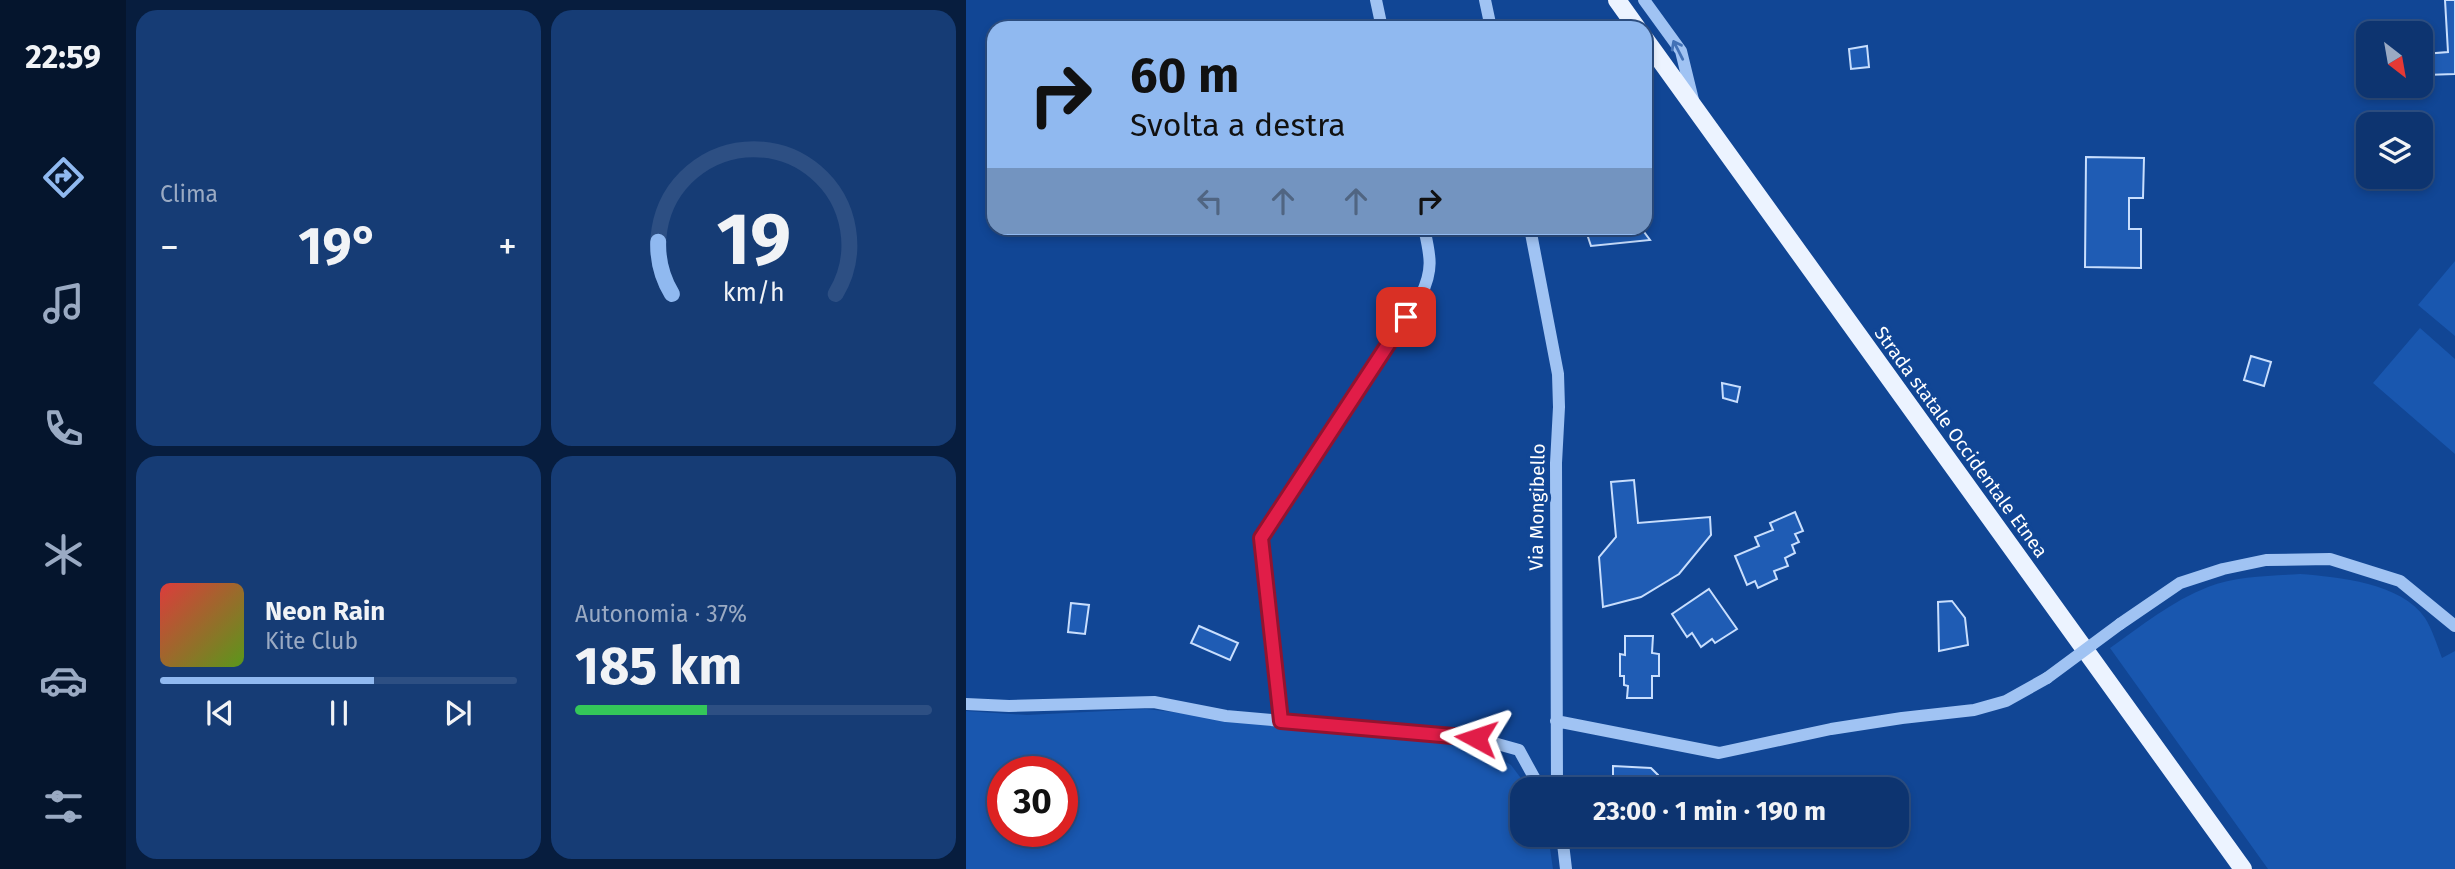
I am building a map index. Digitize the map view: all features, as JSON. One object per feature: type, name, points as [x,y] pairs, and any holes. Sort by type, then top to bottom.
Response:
[{"type":"main road","points":[[1617,0],[1632,21]]},
{"type":"main road","name":"Strada statale Occidentale Etnea","points":[[1652,49],[2243,869]]},
{"type":"street","points":[[1376,0],[1380,21]]},
{"type":"street","points":[[1485,0],[1489,21]]},
{"type":"street","points":[[1644,0],[1681,51],[1694,107]]},
{"type":"street","points":[[1281,721],[1261,538],[1421,295],[1429,279],[1431,260],[1426,235]]},
{"type":"street","name":"Via Mongibello","points":[[1532,235],[1558,374],[1557,777]]},
{"type":"street","points":[[1556,721],[1718,752],[1830,729],[1974,710],[2006,701],[2047,678],[2180,583],[2223,569],[2266,560],[2330,559],[2400,581],[2455,626]]},
{"type":"street","points":[[966,704],[1009,706],[1154,702],[1226,716],[1476,738],[1519,750],[1534,777]]},
{"type":"street","points":[[1563,847],[1566,869]]},
{"type":"shaded area","points":[[2455,261],[2455,336],[2418,305]]},
{"type":"shaded area","points":[[2420,328],[2455,359],[2455,454],[2373,383]]},
{"type":"shaded area","points":[[2300,574],[2350,580],[2385,589],[2415,606],[2425,618],[2442,658],[2455,651],[2455,869],[2268,869],[2110,648],[2169,607],[2208,587],[2242,579]]},
{"type":"shaded area","points":[[1146,709],[1481,747],[1511,765],[1520,777],[1510,777],[1510,847],[1550,847],[1553,869],[966,869],[966,711],[1027,715]]},
{"type":"building","points":[[2445,0],[2455,0],[2455,74],[2433,75],[2433,53],[2448,52]]},
{"type":"building","points":[[1867,46],[1869,67],[1851,69],[1849,49]]},
{"type":"building","points":[[2086,157],[2144,158],[2143,198],[2129,198],[2129,229],[2141,229],[2141,268],[2085,267]]},
{"type":"building","points":[[1587,235],[1646,235],[1650,240],[1591,246]]},
{"type":"building","points":[[2251,356],[2271,362],[2264,386],[2244,380]]},
{"type":"building","points":[[1722,383],[1740,387],[1737,402],[1723,398]]},
{"type":"building","points":[[1634,480],[1638,523],[1710,517],[1711,535],[1679,574],[1641,597],[1603,607],[1599,557],[1616,537],[1611,482]]},
{"type":"building","points":[[1795,512],[1803,531],[1795,534],[1799,542],[1792,545],[1795,553],[1785,558],[1788,566],[1774,571],[1777,579],[1758,588],[1755,581],[1747,585],[1735,556],[1759,546],[1755,537],[1773,530],[1770,523]]},
{"type":"building","points":[[1709,589],[1737,629],[1715,643],[1712,639],[1701,647],[1692,633],[1687,637],[1672,614]]},
{"type":"building","points":[[1952,601],[1965,618],[1968,645],[1939,651],[1938,602]]},
{"type":"building","points":[[1071,603],[1089,605],[1085,634],[1068,632]]},
{"type":"building","points":[[1199,626],[1238,643],[1230,660],[1191,643]]},
{"type":"building","points":[[1625,636],[1653,636],[1652,653],[1659,654],[1659,676],[1652,676],[1652,698],[1627,698],[1628,686],[1624,685],[1624,676],[1620,676],[1620,654],[1625,655]]},
{"type":"building","points":[[1613,766],[1651,768],[1658,775],[1658,777],[1613,777]]},
{"type":"route","points":[[1406,317],[1261,538],[1281,721],[1476,738]]}]
